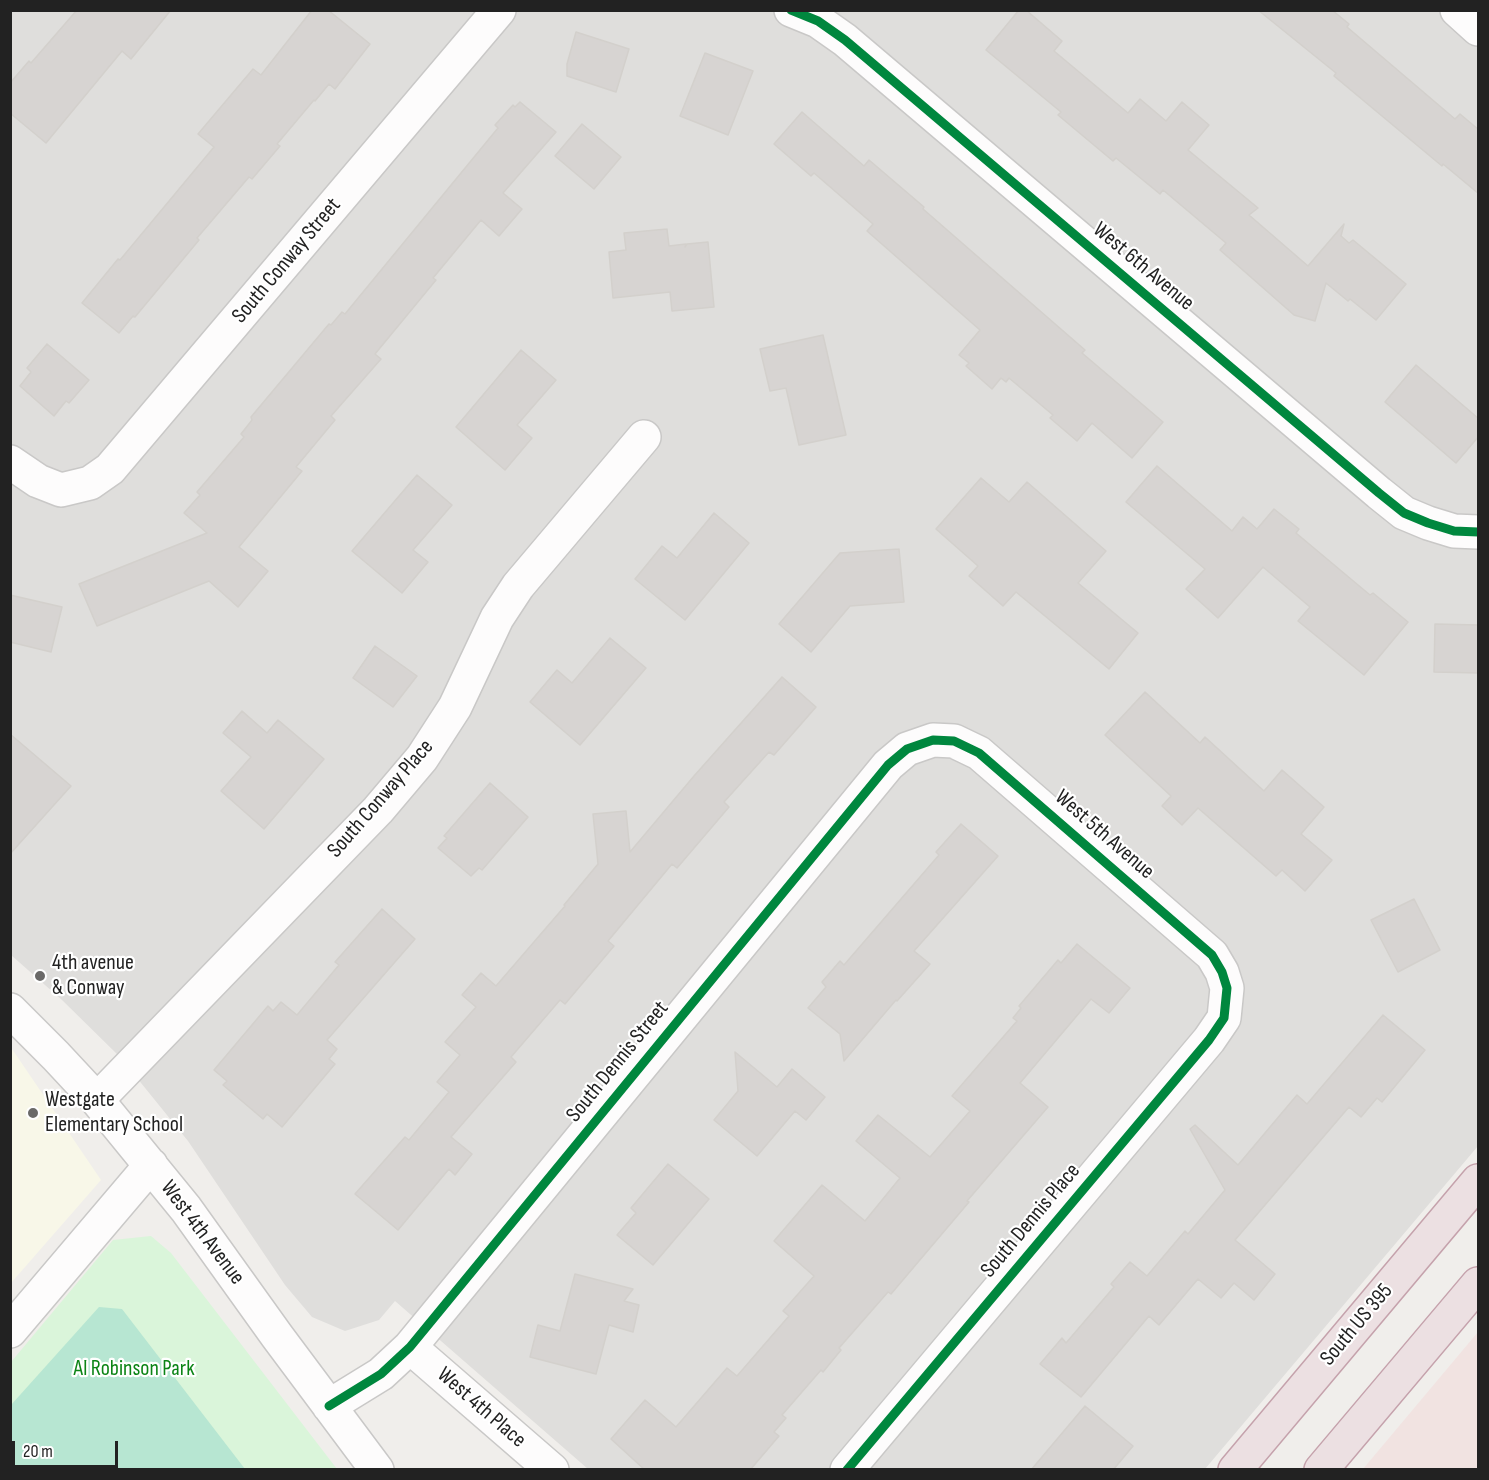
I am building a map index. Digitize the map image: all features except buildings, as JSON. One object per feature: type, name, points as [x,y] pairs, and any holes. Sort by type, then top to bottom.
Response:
[{"type":"highway","name":"South US 395","points":[[1235,1470],[1479,1181]]},
{"type":"highway","points":[[1321,1470],[1479,1284]]},
{"type":"street","name":"South Conway Street","points":[[10,462],[38,482],[61,490],[90,483],[110,469],[499,10]]},
{"type":"street","name":"West 6th Avenue","points":[[791,10],[818,21],[845,40],[1404,513],[1454,531],[1479,532]]},
{"type":"street","points":[[1457,10],[1479,29]]},
{"type":"street","name":"South Conway Place","points":[[97,1100],[370,818],[422,758],[455,707],[496,618],[518,586],[644,437]]},
{"type":"street","name":"West 5th Avenue","points":[[933,740],[954,741],[979,753],[1212,955],[1222,972],[1227,988]]},
{"type":"street","name":"South Dennis Street","points":[[329,1406],[381,1374],[410,1347],[888,765],[907,749],[933,740]]},
{"type":"street","name":"South Dennis Place","points":[[847,1470],[1209,1040],[1224,1017],[1227,988]]},
{"type":"street","name":"West 4th Avenue","points":[[10,1010],[97,1100],[186,1209],[376,1470]]},
{"type":"street","points":[[10,1331],[150,1165]]},
{"type":"street","name":"West 4th Place","points":[[410,1347],[552,1470]]},
{"type":"shaded area","points":[[11,11],[1478,11],[1478,1146],[1205,1469],[588,1469],[395,1301],[379,1320],[345,1331],[312,1317],[285,1285],[188,1141],[120,1057],[62,1000],[11,955]]},
{"type":"shaded area","name":"Westgate Elementary School","points":[[10,1046],[101,1180],[11,1283],[10,1283]]},
{"type":"shaded area","points":[[1478,1332],[1478,1469],[1363,1469]]},
{"type":"green space","name":"Al Robinson Park","points":[[151,1236],[171,1253],[337,1469],[11,1470],[11,1362],[113,1240]]},
{"type":"green space","points":[[99,1307],[122,1309],[245,1469],[11,1469],[11,1405]]},
{"type":"cycle path","points":[[791,10],[818,21],[845,40],[1404,513],[1454,531],[1478,532]]},
{"type":"cycle path","points":[[329,1406],[381,1374],[410,1347],[888,765],[907,749],[933,740],[954,741],[979,753],[1212,955],[1222,972],[1227,988],[1224,1018],[1209,1040],[847,1470]]},
{"type":"place","name":"4th avenue & Conway","points":[[40,976]]},
{"type":"place","name":"Westgate Elementary School","points":[[33,1113]]}]
